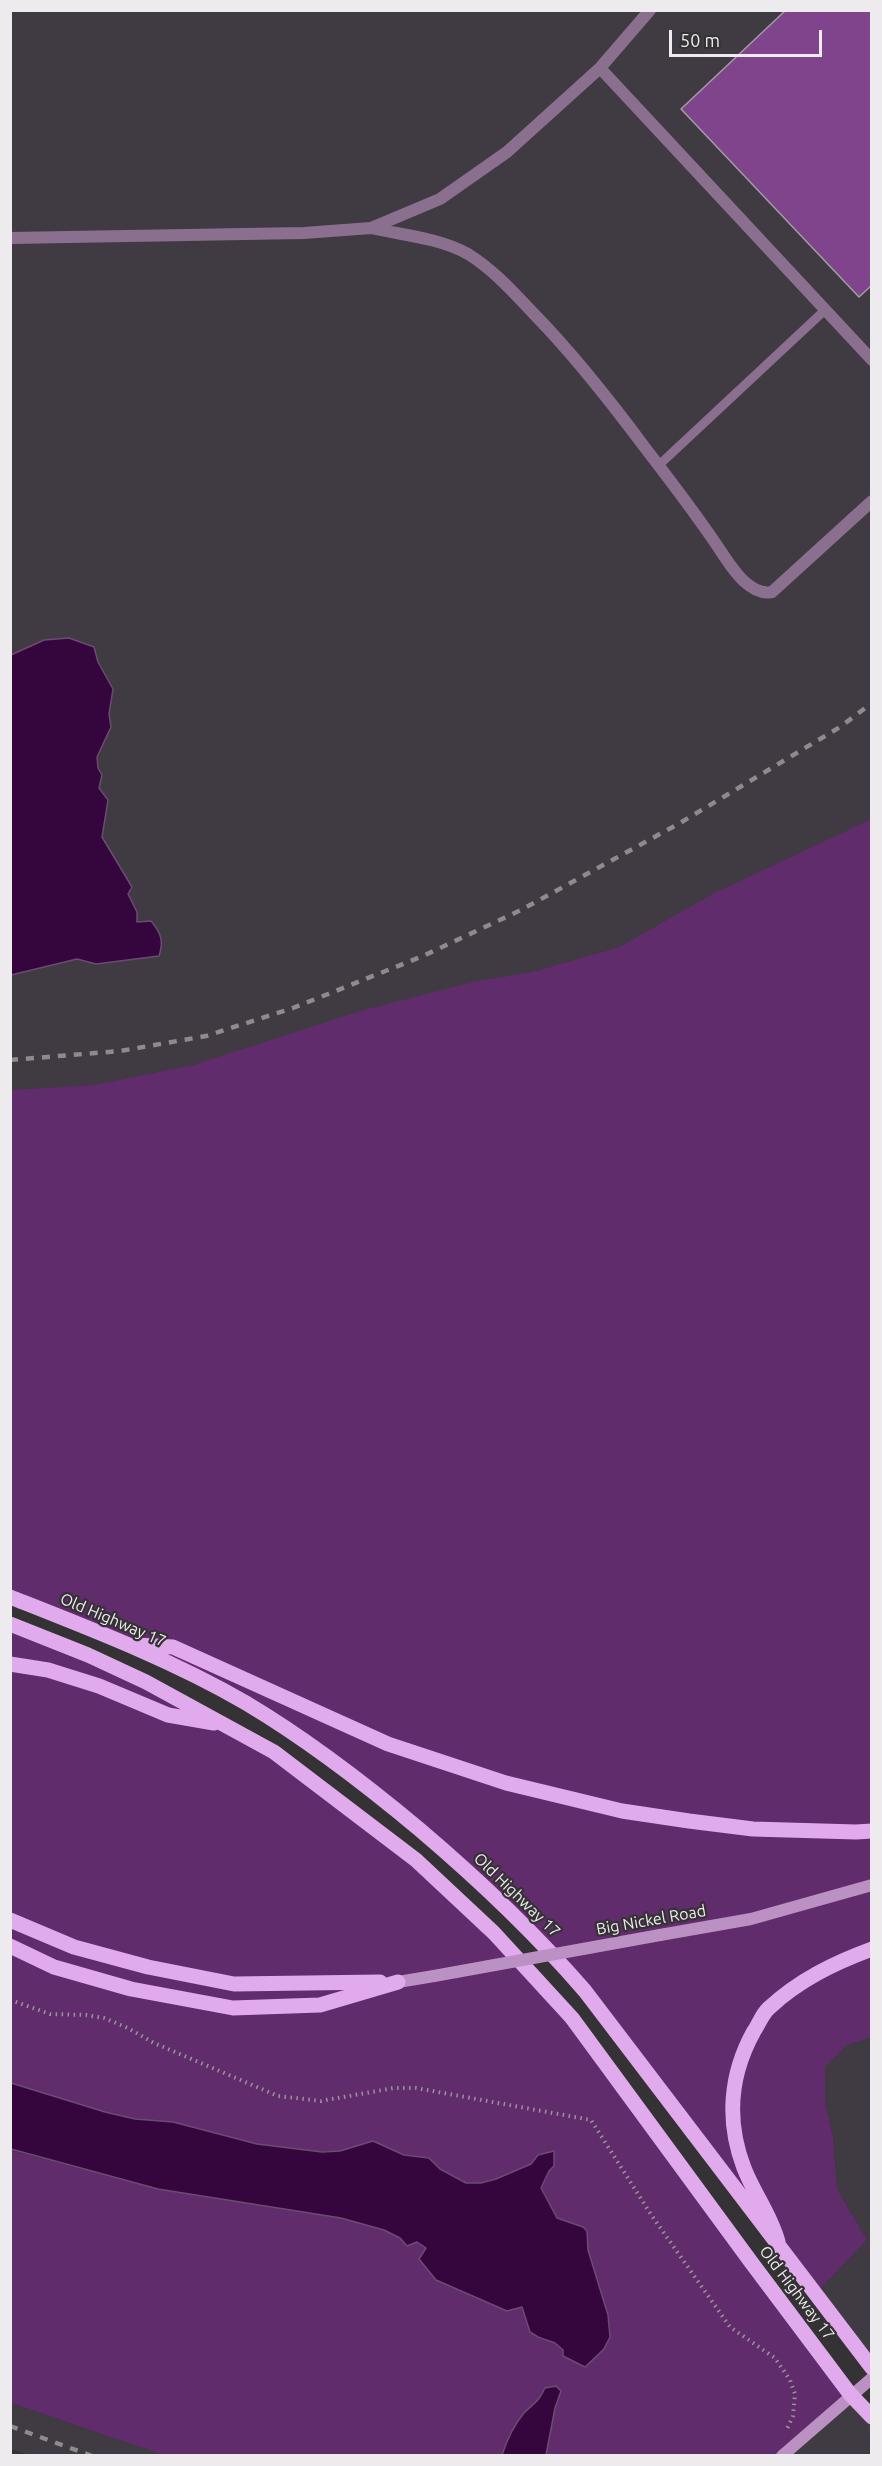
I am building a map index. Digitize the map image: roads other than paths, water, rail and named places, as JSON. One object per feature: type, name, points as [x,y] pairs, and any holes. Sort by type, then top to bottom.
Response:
[{"type":"main road","name":"Old Highway 17","points":[[10,1597],[128,1644],[237,1698],[356,1777],[485,1887],[554,1954],[585,1991],[872,2368]]},
{"type":"main road","name":"Old Highway 17","points":[[10,1624],[88,1655],[146,1682],[274,1752],[416,1860],[494,1933],[572,2018],[850,2394],[872,2417]]},
{"type":"main road","points":[[128,1644],[173,1647],[388,1744],[455,1768],[544,1793],[622,1811],[753,1829],[856,1833],[872,1831]]},
{"type":"main road","points":[[10,1664],[48,1670],[99,1686],[168,1715],[226,1725]]},
{"type":"main road","name":"Big Nickel Road","points":[[398,1982],[751,1919],[872,1886]]},
{"type":"main road","points":[[10,1920],[74,1947],[148,1967],[234,1984],[398,1982]]},
{"type":"main road","points":[[10,1946],[54,1967],[131,1989],[233,2007],[320,2005],[398,1982]]},
{"type":"main road","points":[[780,2248],[773,2223],[744,2167],[735,2135],[732,2099],[736,2072],[747,2044],[766,2010],[813,1975],[839,1961],[872,1949]]},
{"type":"main road","points":[[782,2456],[850,2394],[872,2378]]},
{"type":"street","points":[[371,228],[440,199],[472,179],[507,152],[600,68],[650,10]]},
{"type":"street","points":[[600,68],[872,360]]},
{"type":"street","points":[[10,238],[304,233],[371,228],[452,247],[468,254],[498,278],[551,332],[597,384],[696,513],[733,569],[753,588],[764,594],[772,592],[872,501]]},
{"type":"lane","points":[[659,465],[825,310]]},
{"type":"railway","points":[[10,1060],[120,1051],[206,1036],[293,1008],[423,956],[521,910],[680,823],[840,727],[872,703]]},
{"type":"railway","points":[[10,2426],[92,2456]]}]
